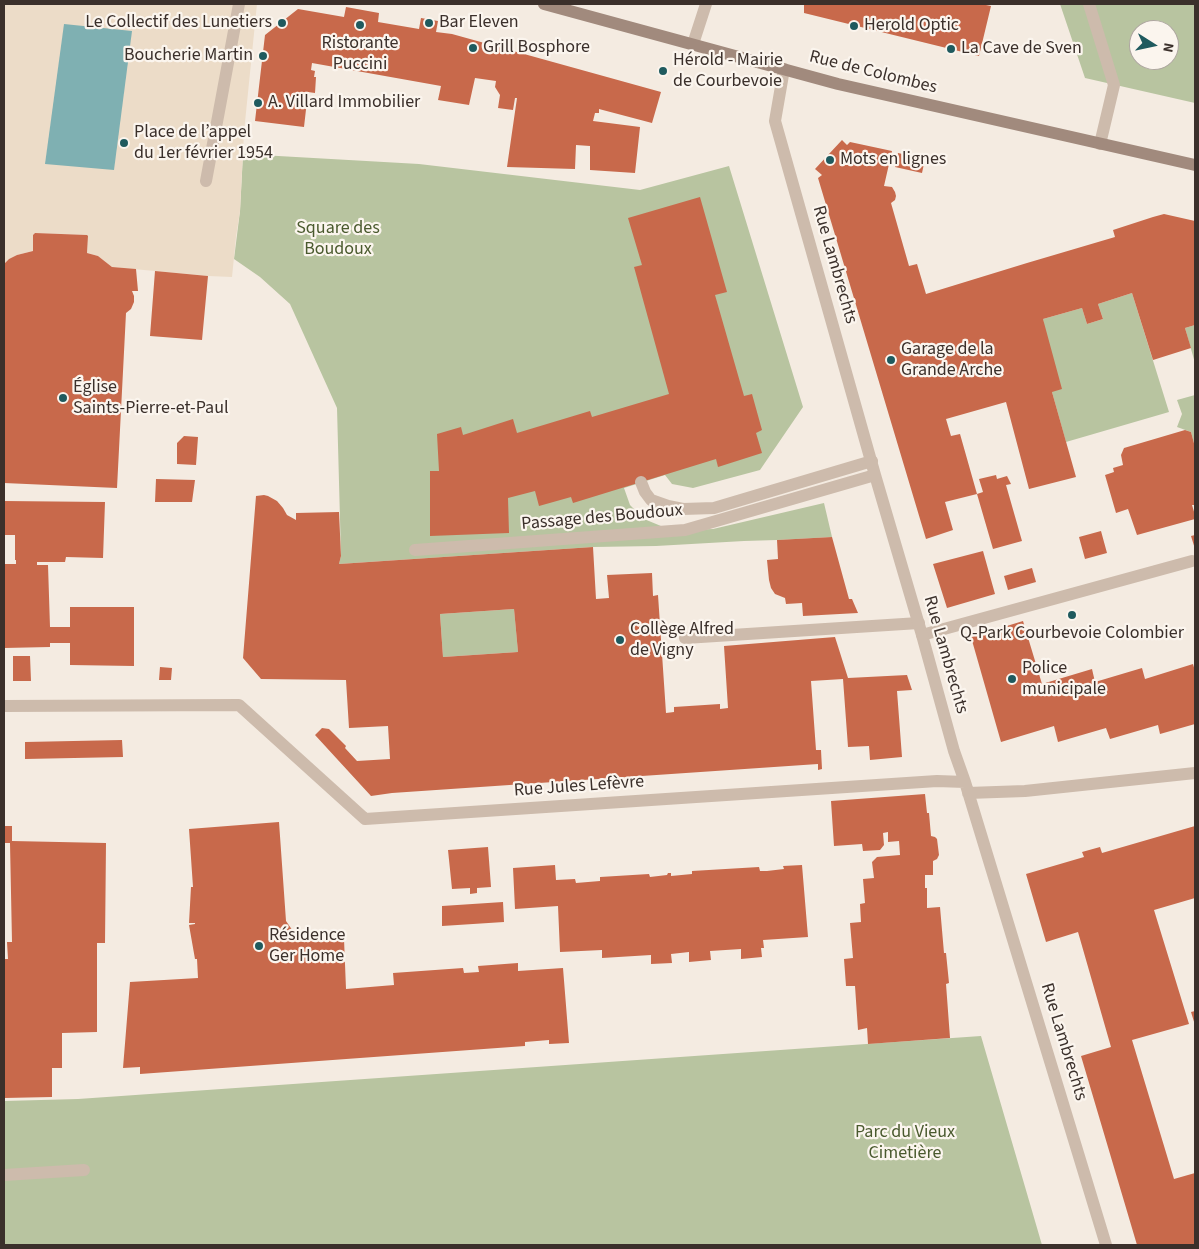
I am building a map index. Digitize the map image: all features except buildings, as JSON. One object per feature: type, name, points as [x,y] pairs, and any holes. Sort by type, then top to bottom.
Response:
[{"type":"main road","name":"Rue de Colombes","points":[[544,4],[838,84],[1195,165]]},
{"type":"street","points":[[206,181],[239,4]]},
{"type":"street","points":[[693,44],[706,4]]},
{"type":"street","points":[[1089,4],[1114,85],[1100,144]]},
{"type":"street","name":"Rue Lambrechts","points":[[784,69],[775,121],[954,751],[967,788],[1106,1245]]},
{"type":"street","points":[[641,482],[651,500],[683,509],[714,508],[872,462]]},
{"type":"street","name":"Passage des Boudoux","points":[[415,550],[685,530],[875,475]]},
{"type":"street","points":[[685,638],[920,629],[1192,561]]},
{"type":"street","name":"Rue Jules Lefèvre","points":[[4,706],[239,705],[365,819],[937,781],[967,788],[1025,791],[1195,773]]},
{"type":"street","points":[[4,1175],[84,1170]]},
{"type":"green space","points":[[1060,4],[1195,4],[1195,103],[1085,78]]},
{"type":"green space","name":"Square des Boudoux","points":[[243,154],[419,164],[640,190],[729,166],[803,407],[760,470],[693,488],[672,484],[665,475],[624,488],[630,505],[644,519],[661,526],[685,530],[713,529],[824,503],[832,537],[656,546],[593,547],[339,564],[341,556],[337,408],[290,304],[260,277],[234,259],[240,211]]},
{"type":"green space","points":[[1132,293],[1169,412],[1066,442],[1052,392],[1043,319],[1082,308],[1087,324],[1103,319],[1098,304]]},
{"type":"green space","points":[[1195,325],[1195,363],[1185,328]]},
{"type":"green space","points":[[1195,395],[1195,447],[1191,432],[1177,427],[1182,414],[1177,400]]},
{"type":"green space","points":[[514,609],[518,652],[443,657],[440,614]]},
{"type":"green space","name":"Parc du Vieux Cimetière","points":[[981,1036],[1042,1245],[4,1245],[4,1101],[78,1099]]},
{"type":"shaded area","name":"Place de l’appel du 1er février 1954","points":[[4,4],[257,4],[244,132],[240,211],[232,277],[112,267],[98,256],[87,253],[87,235],[35,233],[33,235],[33,251],[17,255],[4,264]]},
{"type":"water","points":[[64,24],[132,31],[114,170],[45,164]]},
{"type":"place","name":"Le Collectif des Lunetiers","points":[[282,23]]},
{"type":"place","name":"Bar Eleven","points":[[429,23]]},
{"type":"place","name":"Ristorante Puccini","points":[[360,25]]},
{"type":"place","name":"Herold Optic","points":[[854,26]]},
{"type":"place","name":"Grill Bosphore","points":[[473,48]]},
{"type":"place","name":"La Cave de Sven","points":[[951,49]]},
{"type":"place","name":"Boucherie Martin","points":[[263,56]]},
{"type":"place","name":"Hérold - Mairie de Courbevoie","points":[[663,71]]},
{"type":"place","name":"A. Villard Immobilier","points":[[258,103]]},
{"type":"place","name":"Place de l’appel du 1er février 1954","points":[[124,143]]},
{"type":"place","name":"Mots en lignes","points":[[830,160]]},
{"type":"place","name":"Garage de la Grande Arche","points":[[891,360]]},
{"type":"place","name":"Église Saints-Pierre-et-Paul","points":[[63,398]]},
{"type":"place","name":"Q-Park Courbevoie Colombier","points":[[1072,615]]},
{"type":"place","name":"Collège Alfred de Vigny","points":[[620,640]]},
{"type":"place","name":"Police municipale","points":[[1012,679]]},
{"type":"place","name":"Résidence Ger Home","points":[[259,946]]}]
